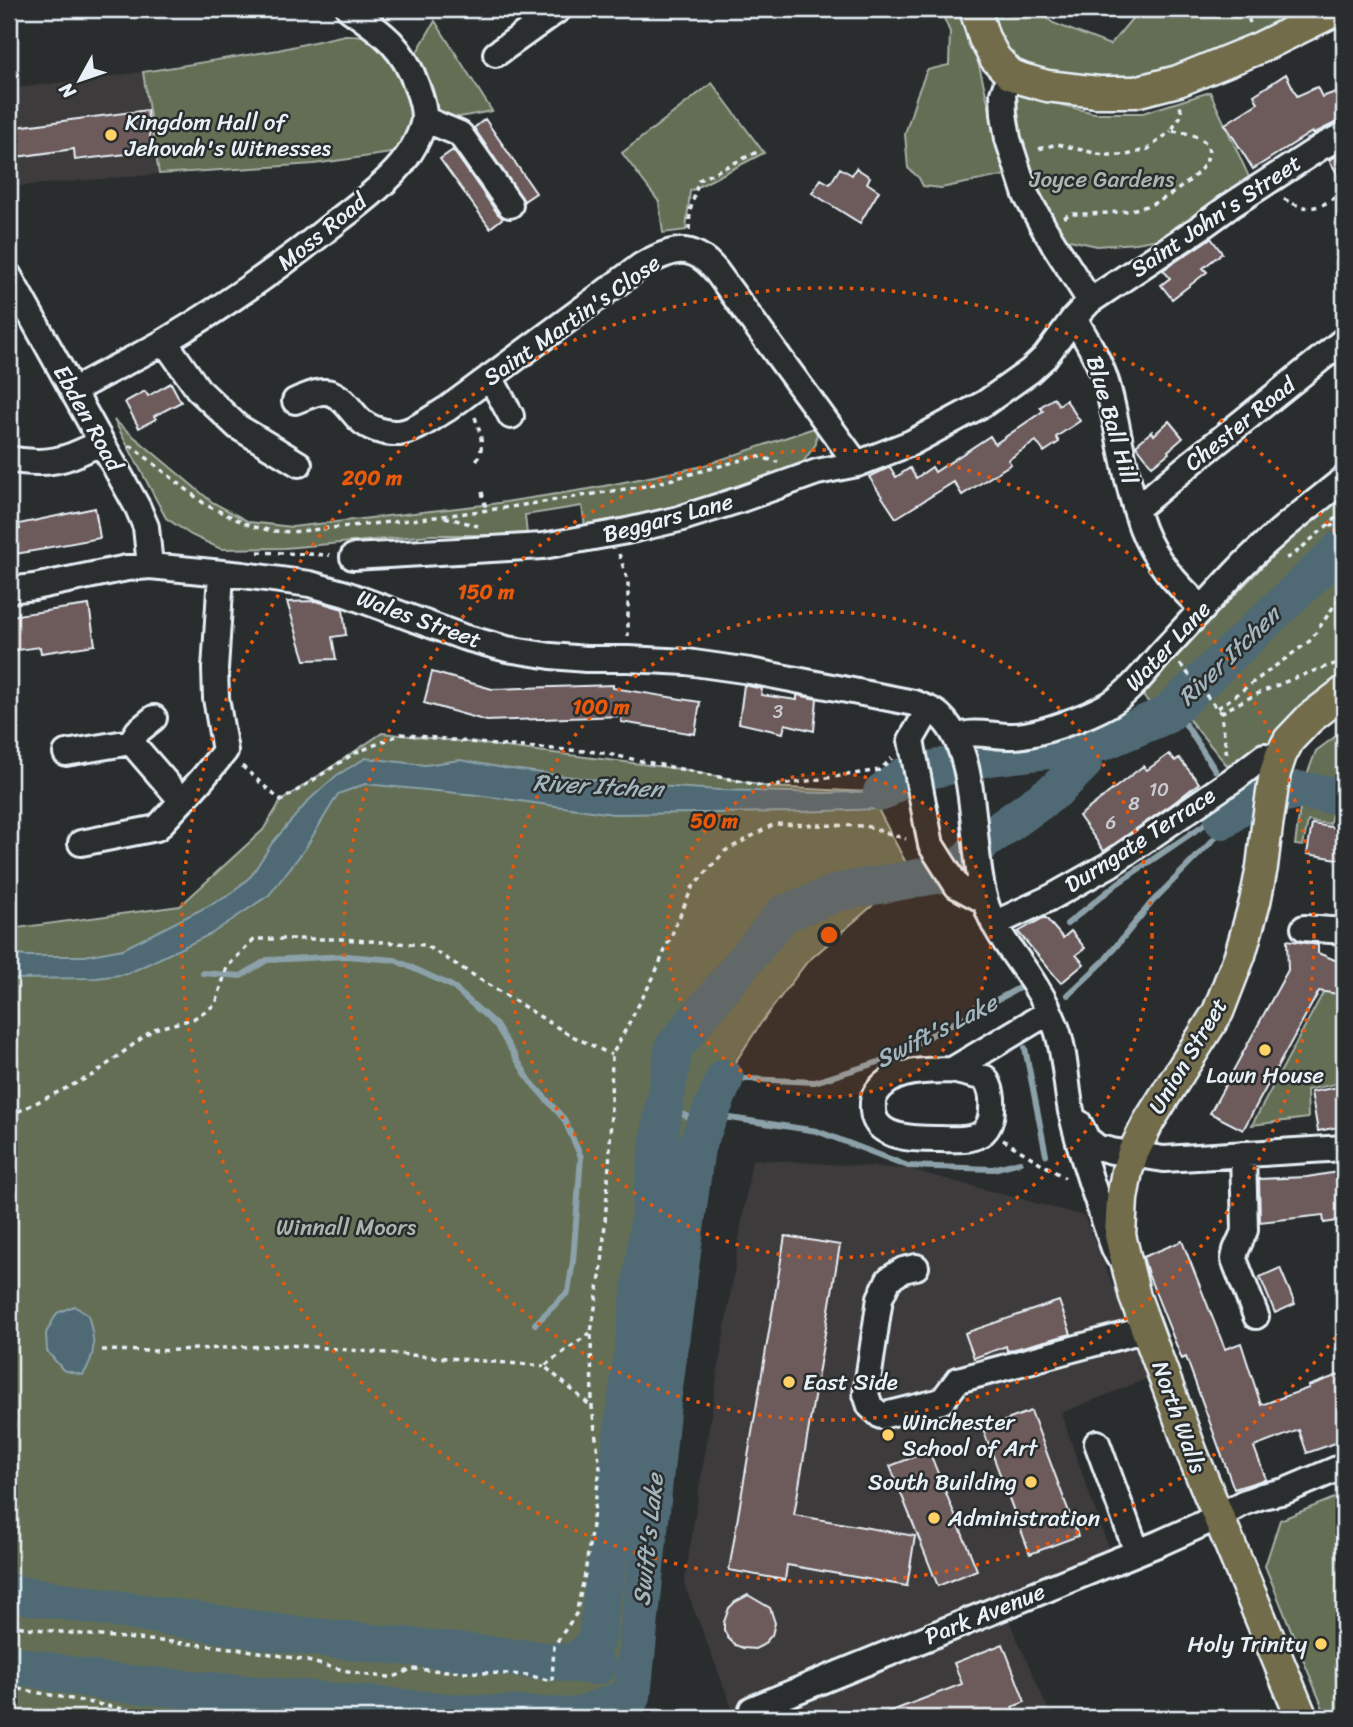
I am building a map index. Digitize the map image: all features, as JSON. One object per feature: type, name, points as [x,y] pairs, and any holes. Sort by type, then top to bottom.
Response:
[{"type":"main road","points":[[975,9],[984,38],[995,58],[1010,74],[1047,86],[1098,92],[1135,92],[1178,81],[1259,48],[1338,9]]},
{"type":"main road","points":[[1277,768],[1289,740],[1310,718],[1344,692]]},
{"type":"main road","name":"Union Street","points":[[1129,1275],[1120,1235],[1126,1171],[1149,1121],[1218,1012],[1229,985],[1255,902],[1277,768]]},
{"type":"main road","name":"North Walls","points":[[1129,1275],[1192,1453],[1302,1718]]},
{"type":"street","points":[[349,9],[390,39],[404,56],[423,103],[424,119],[460,135],[510,205]]},
{"type":"street","points":[[496,54],[559,9]]},
{"type":"street","name":"Blue Ball Hill","points":[[1010,74],[1003,94],[1008,139],[1026,195],[1082,310],[1090,344],[1112,403],[1142,529],[1153,550],[1186,594],[1203,609]]},
{"type":"street","name":"Moss Road","points":[[74,391],[165,342],[271,273],[354,208],[400,166],[415,144],[424,119]]},
{"type":"street","name":"Saint John's Street","points":[[1082,310],[1270,180],[1344,135]]},
{"type":"street","name":"Saint Martin's Close","points":[[295,401],[313,394],[330,392],[346,402],[360,420],[372,428],[399,433],[447,409],[642,265],[671,251],[688,250],[710,263],[857,464]]},
{"type":"street","name":"Ebden Road","points":[[9,275],[138,508],[146,527],[150,566]]},
{"type":"street","name":"Beggars Lane","points":[[354,556],[543,546],[612,534],[691,515],[817,472],[857,464],[911,443],[985,403],[1045,357],[1082,310]]},
{"type":"street","name":"Chester Road","points":[[1136,509],[1344,340]]},
{"type":"street","points":[[165,342],[198,389],[238,427],[299,464]]},
{"type":"street","points":[[490,377],[511,416]]},
{"type":"street","points":[[9,459],[46,462],[68,458],[102,443]]},
{"type":"street","name":"Water Lane","points":[[957,740],[972,733],[1005,736],[1033,733],[1110,704],[1140,678],[1261,548],[1344,479]]},
{"type":"street","name":"Wales Street","points":[[9,590],[150,566],[310,584],[346,594],[463,637],[507,649],[563,657],[687,662],[829,686],[914,703],[929,709]]},
{"type":"street","points":[[81,843],[157,828],[225,751],[215,679],[221,573]]},
{"type":"street","points":[[929,709],[942,717],[957,740],[969,785],[978,866],[990,912],[957,886],[931,845],[911,740],[929,709]]},
{"type":"street","points":[[66,753],[131,742],[138,731],[154,718]]},
{"type":"street","points":[[131,742],[183,801]]},
{"type":"street","name":"Durngate Terrace","points":[[990,912],[1052,897],[1109,866],[1264,756],[1273,757],[1277,768]]},
{"type":"street","name":"North Walls","points":[[990,912],[1003,940],[1037,987],[1058,1031],[1071,1110],[1091,1183],[1109,1236],[1129,1275]]},
{"type":"street","points":[[1304,928],[1344,931]]},
{"type":"street","points":[[953,1070],[1049,1012]]},
{"type":"street","points":[[991,1088],[985,1078],[953,1070],[911,1071],[883,1084],[873,1099],[873,1116],[881,1128],[910,1139],[974,1138],[986,1130],[992,1115],[991,1088],[1003,1040]]},
{"type":"street","name":"North Walls","points":[[1071,1110],[1087,1139],[1097,1147],[1164,1159],[1344,1148]]},
{"type":"street","points":[[1243,1154],[1245,1230],[1234,1259],[1256,1316]]},
{"type":"street","points":[[916,1267],[903,1270],[890,1279],[880,1298],[866,1394],[870,1406],[880,1416],[942,1401],[958,1380],[1147,1329]]},
{"type":"street","points":[[1097,1443],[1137,1552]]},
{"type":"street","name":"Park Avenue","points":[[752,1714],[1137,1552],[1244,1503],[1285,1491],[1344,1466]]},
{"type":"path","points":[[1039,149],[1057,144],[1103,155],[1127,155],[1148,149],[1171,131],[1181,114],[1178,81]]},
{"type":"path","points":[[1045,230],[1069,214],[1116,214],[1158,201],[1189,182],[1208,159],[1208,150],[1196,134],[1171,131]]},
{"type":"path","points":[[688,250],[690,211],[699,180],[757,152]]},
{"type":"path","points":[[1270,180],[1284,199],[1299,207],[1312,208],[1341,193]]},
{"type":"path","points":[[467,394],[482,439],[481,453],[476,461]]},
{"type":"path","points":[[102,443],[133,447],[206,505],[251,526],[291,532],[420,519],[651,485],[756,456],[817,472]]},
{"type":"path","points":[[482,492],[486,509]]},
{"type":"path","points":[[1344,511],[1330,523],[1344,540]]},
{"type":"path","points":[[612,534],[628,581],[628,659]]},
{"type":"path","points":[[250,551],[354,556]]},
{"type":"path","points":[[1220,710],[1311,640],[1344,591]]},
{"type":"path","points":[[1220,710],[1344,661]]},
{"type":"path","points":[[1192,678],[1220,710],[1226,754]]},
{"type":"path","points":[[225,751],[281,801],[353,754],[401,734],[495,745],[598,752],[768,787],[880,769]]},
{"type":"path","points":[[9,1625],[274,1654],[352,1672],[394,1677],[411,1669],[527,1675],[552,1681],[554,1646],[576,1614],[600,1469],[592,1406],[591,1332],[602,1265],[610,1151],[612,1055],[653,978],[692,888],[725,851],[774,824],[866,826],[931,845]]},
{"type":"path","points":[[9,1116],[93,1075],[155,1029],[193,1019],[216,1004],[227,967],[254,939],[341,939],[425,945],[568,1034],[612,1055]]},
{"type":"path","points":[[986,1130],[1073,1183]]},
{"type":"path","points":[[544,1367],[591,1332]]},
{"type":"path","points":[[102,1350],[153,1351],[289,1345],[544,1367],[592,1406]]},
{"type":"path","points":[[9,1686],[170,1718]]},
{"type":"shaded area","points":[[143,72],[159,174],[9,187],[9,89]]},
{"type":"shaded area","name":"Winchester School of Art","points":[[752,1159],[909,1169],[1084,1216],[1151,1377],[1061,1413],[1111,1555],[998,1596],[1052,1718],[736,1718],[684,1584]]},
{"type":"green space","points":[[940,9],[965,9],[1006,175],[941,188],[923,186],[908,168],[905,134],[927,70],[949,65],[950,32]]},
{"type":"green space","points":[[989,9],[1036,9],[1053,23],[1110,45],[1140,9],[1327,9],[1136,81],[1081,80],[1018,65],[997,31]]},
{"type":"green space","points":[[435,21],[492,111],[454,118],[444,117],[436,110],[414,57]]},
{"type":"green space","points":[[345,35],[372,36],[404,77],[415,114],[406,145],[391,153],[314,164],[159,174],[143,72],[278,50]]},
{"type":"green space","points":[[712,83],[764,153],[690,191],[686,230],[663,233],[659,202],[622,153]]},
{"type":"green space","name":"Joyce Gardens","points":[[1015,83],[1054,103],[1094,113],[1143,113],[1210,92],[1255,190],[1181,232],[1159,239],[1097,246],[1065,239],[1044,222],[1012,137]]},
{"type":"green space","points":[[114,420],[212,502],[249,522],[292,527],[492,504],[589,489],[699,467],[817,427],[816,444],[803,462],[675,506],[585,526],[582,506],[525,515],[527,535],[430,535],[285,548],[221,549],[191,535],[166,518]]},
{"type":"green space","points":[[1344,491],[1344,528],[1159,713],[1140,693],[1289,539]]},
{"type":"green space","points":[[1344,572],[1344,681],[1264,756],[1245,787],[1181,710]]},
{"type":"green space","points":[[1344,730],[1344,810],[1333,807],[1330,824],[1308,821],[1303,846],[1295,845],[1302,793],[1316,751]]},
{"type":"green space","name":"Winnall Moors","points":[[382,733],[688,770],[768,787],[869,792],[906,863],[872,906],[807,962],[761,1023],[725,1078],[696,1147],[662,1402],[634,1669],[632,1696],[642,1718],[9,1718],[9,929],[180,906],[263,830],[281,801]]},
{"type":"green space","points":[[1324,991],[1344,994],[1344,1082],[1307,1090],[1308,1118],[1252,1125]]},
{"type":"green space","name":"Holy Trinity","points":[[1344,1494],[1344,1549],[1336,1553],[1344,1570],[1344,1718],[1327,1718],[1265,1566],[1280,1520]]},
{"type":"water","points":[[366,758],[425,765],[460,760],[625,784],[825,793],[880,791],[909,760],[915,787],[901,801],[878,809],[613,814],[477,795],[365,784],[338,794],[305,849],[269,895],[211,934],[127,974],[97,978],[9,979],[9,954],[85,956],[123,949],[228,896],[251,876],[272,843],[309,800],[337,775]]},
{"type":"water","points":[[74,1306],[88,1315],[93,1339],[93,1353],[83,1375],[63,1370],[47,1351],[46,1333],[57,1313]]},
{"type":"building","points":[[1286,74],[1297,96],[1317,87],[1322,97],[1344,89],[1344,120],[1313,134],[1312,132],[1253,169],[1225,124],[1258,103],[1254,95]]},
{"type":"building","name":"Kingdom Hall of Jehovah's Witnesses","points":[[147,110],[152,151],[75,160],[74,149],[9,158],[9,128]]},
{"type":"building","points":[[485,119],[536,193],[524,201],[474,128]]},
{"type":"building","points":[[453,150],[503,218],[490,228],[440,159]]},
{"type":"building","points":[[1344,152],[1344,185],[1329,160]]},
{"type":"building","points":[[840,168],[852,175],[856,168],[870,177],[867,183],[879,191],[860,223],[812,193],[821,179],[830,184]]},
{"type":"building","points":[[1211,238],[1222,253],[1203,268],[1207,272],[1172,299],[1161,285],[1170,278],[1163,270]]},
{"type":"building","points":[[171,383],[181,402],[154,416],[156,419],[139,428],[125,402],[145,391],[148,396]]},
{"type":"building","points":[[1054,398],[1059,405],[1066,400],[1080,421],[1056,437],[1059,442],[1044,452],[1036,441],[1008,460],[1011,464],[962,495],[954,482],[896,518],[869,477],[890,467],[896,477],[910,468],[916,478],[932,467],[935,472],[990,436],[995,444],[1043,411],[1040,407]]},
{"type":"building","points":[[1169,421],[1183,438],[1152,466],[1136,445],[1152,431],[1154,435]]},
{"type":"building","points":[[95,508],[100,538],[9,555],[9,530],[20,529],[19,524]]},
{"type":"building","points":[[316,601],[343,609],[346,635],[332,637],[336,659],[305,660],[287,602]]},
{"type":"building","points":[[89,605],[95,645],[41,653],[40,647],[9,651],[9,616]]},
{"type":"building","points":[[432,672],[492,689],[613,685],[613,688],[700,702],[695,734],[621,722],[622,716],[487,721],[424,703]]},
{"type":"building","points":[[744,685],[762,689],[761,695],[797,700],[797,695],[817,699],[814,731],[785,724],[783,733],[739,723]]},
{"type":"building","points":[[1169,754],[1175,761],[1179,758],[1199,783],[1104,851],[1079,816],[1143,766],[1147,770]]},
{"type":"building","points":[[1312,824],[1344,829],[1344,860],[1307,854]]},
{"type":"building","points":[[1045,917],[1063,938],[1071,931],[1085,948],[1076,955],[1084,964],[1061,983],[1018,932]]},
{"type":"building","name":"Lawn House","points":[[1287,940],[1318,945],[1318,953],[1344,961],[1344,995],[1319,991],[1243,1130],[1210,1113],[1288,970]]},
{"type":"building","name":"Lawn House","points":[[1344,1086],[1344,1126],[1318,1131],[1311,1092]]},
{"type":"building","points":[[1344,1171],[1344,1197],[1340,1198],[1343,1220],[1324,1223],[1323,1215],[1260,1222],[1259,1179],[1307,1177]]},
{"type":"building","name":"East Side","points":[[785,1236],[840,1245],[794,1515],[915,1536],[907,1586],[787,1565],[785,1580],[729,1570]]},
{"type":"building","points":[[1182,1241],[1225,1349],[1241,1343],[1261,1405],[1344,1373],[1344,1440],[1307,1453],[1299,1430],[1254,1447],[1266,1479],[1234,1489],[1186,1357],[1182,1359],[1143,1257]]},
{"type":"building","points":[[1280,1268],[1295,1304],[1275,1313],[1260,1277]]},
{"type":"building","points":[[1059,1301],[1071,1334],[1007,1351],[1006,1346],[974,1358],[965,1333]]},
{"type":"building","name":"South Building","points":[[1031,1411],[1078,1536],[1030,1554],[983,1429]]},
{"type":"building","name":"Administration","points":[[929,1451],[977,1570],[938,1586],[890,1466]]},
{"type":"building","points":[[748,1595],[770,1608],[775,1623],[772,1635],[755,1649],[735,1645],[724,1630],[729,1608]]},
{"type":"building","points":[[1003,1644],[1025,1702],[1012,1707],[1017,1718],[876,1718],[962,1684],[954,1663]]},
{"type":"waterway","name":"River Itchen","points":[[882,792],[906,775],[990,757],[1102,742],[1166,715],[1344,546]]},
{"type":"waterway","points":[[1175,708],[1215,770]]},
{"type":"waterway","points":[[571,1664],[587,1652],[597,1638],[661,1126],[674,1047],[783,914],[839,892],[958,871],[984,841],[1056,790],[1083,763],[1082,746]]},
{"type":"waterway","name":"Swift's Lake","points":[[1223,820],[1251,801],[1298,790],[1344,797]]},
{"type":"waterway","points":[[1234,800],[1239,807]]},
{"type":"waterway","name":"Swift's Lake","points":[[1067,924],[1118,883],[1208,822],[1223,820]]},
{"type":"waterway","points":[[1068,995],[1104,961],[1152,902],[1215,838],[1223,820]]},
{"type":"waterway","points":[[203,973],[241,976],[267,960],[347,956],[395,960],[452,986],[496,1025],[530,1081],[564,1119],[581,1157],[568,1292],[535,1324]]},
{"type":"waterway","name":"Swift's Lake","points":[[725,1078],[815,1082],[885,1060],[1019,988]]},
{"type":"waterway","points":[[1025,1048],[1046,1155]]},
{"type":"waterway","name":"Swift's Lake","points":[[9,1664],[106,1682],[461,1713],[575,1717],[632,1696],[662,1402],[696,1147],[725,1078]]},
{"type":"waterway","points":[[664,1107],[706,1124]]},
{"type":"waterway","points":[[710,1115],[817,1131],[908,1166],[993,1169],[1020,1162]]},
{"type":"waterway","points":[[9,1593],[284,1634],[597,1666]]},
{"type":"waterway","points":[[632,1696],[642,1718]]},
{"type":"place","name":"Kingdom Hall of Jehovah's Witnesses","points":[[111,135]]},
{"type":"place","name":"Lawn House","points":[[1265,1050]]},
{"type":"place","name":"East Side","points":[[789,1382]]},
{"type":"place","name":"Winchester School of Art","points":[[888,1435]]},
{"type":"place","name":"South Building","points":[[1031,1482]]},
{"type":"place","name":"Administration","points":[[934,1518]]},
{"type":"place","name":"Holy Trinity","points":[[1321,1644]]}]
